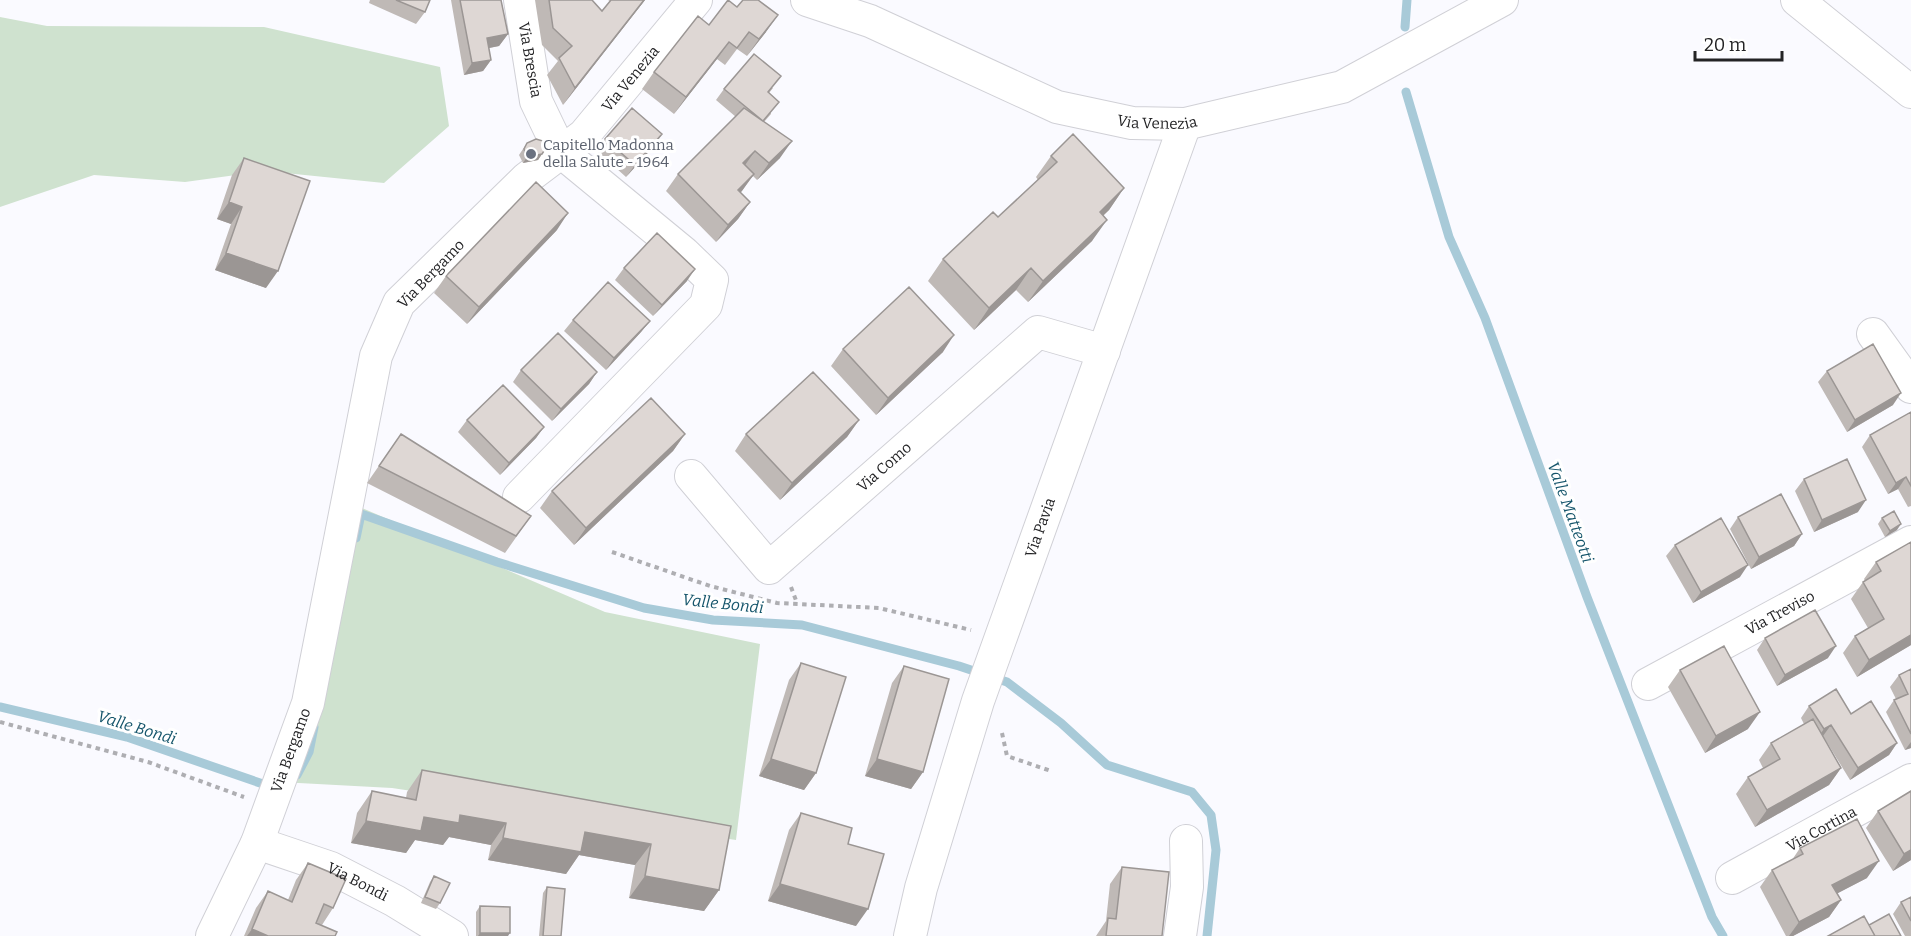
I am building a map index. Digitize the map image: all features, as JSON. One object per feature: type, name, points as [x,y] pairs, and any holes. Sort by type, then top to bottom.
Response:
[{"type":"street","name":"Via Brescia","points":[[520,0],[536,101],[560,151]]},
{"type":"street","name":"Via Venezia","points":[[560,151],[584,135],[696,0]]},
{"type":"street","name":"Via Venezia","points":[[807,0],[870,21],[1057,107],[1132,123],[1185,124],[1342,87],[1502,0]]},
{"type":"street","points":[[1808,4],[1911,92]]},
{"type":"street","name":"Via Pavia","points":[[910,936],[921,888],[978,701],[1185,124]]},
{"type":"street","points":[[519,497],[706,305],[712,280],[684,253],[560,151]]},
{"type":"street","name":"Via Bergamo","points":[[212,936],[257,843],[308,703],[376,356],[394,314],[399,303],[527,178],[560,151]]},
{"type":"street","name":"Via Como","points":[[692,476],[770,568],[1038,332],[1104,351]]},
{"type":"street","points":[[1873,334],[1911,387]]},
{"type":"street","name":"Via Treviso","points":[[1648,684],[1911,542]]},
{"type":"street","name":"Via Cortina","points":[[1732,878],[1911,780]]},
{"type":"street","points":[[1180,936],[1186,887],[1186,841]]},
{"type":"street","name":"Via Bondi","points":[[257,843],[331,868],[395,901],[452,936]]},
{"type":"path","points":[[612,552],[710,586],[777,603],[879,608],[997,647]]},
{"type":"path","points":[[978,701],[1001,708],[1002,737],[1007,756],[1051,771]]},
{"type":"path","points":[[0,722],[148,762],[270,807]]},
{"type":"green space","points":[[0,17],[47,26],[264,27],[440,67],[449,126],[384,183],[265,171],[185,182],[94,175],[0,207]]},
{"type":"green space","points":[[348,502],[605,612],[760,644],[736,840],[392,788],[280,782]]},
{"type":"building","points":[[396,0],[430,0],[425,12]]},
{"type":"building","points":[[460,0],[501,0],[508,34],[487,38],[491,60],[472,63]]},
{"type":"building","points":[[549,0],[592,0],[602,11],[611,0],[644,0],[575,88],[559,58],[572,46],[553,28]]},
{"type":"building","points":[[728,0],[737,7],[743,0],[758,0],[778,15],[759,39],[749,32],[737,48],[729,42],[686,97],[654,72],[698,16],[709,25]]},
{"type":"building","points":[[754,54],[781,76],[768,92],[779,102],[763,121],[724,89]]},
{"type":"building","points":[[632,108],[662,134],[635,165],[605,139]]},
{"type":"building","points":[[744,108],[792,141],[769,163],[755,151],[743,163],[754,174],[738,190],[750,202],[728,225],[678,174]]},
{"type":"building","points":[[1073,134],[1124,188],[1100,212],[1107,220],[1043,281],[1031,268],[989,308],[943,259],[993,212],[998,217],[1057,162],[1051,156]]},
{"type":"building","points":[[536,139],[543,141],[546,148],[542,154],[527,157],[524,149],[527,143]]},
{"type":"building","points":[[244,158],[310,181],[278,271],[226,253],[242,207],[229,202]]},
{"type":"building","points":[[536,182],[568,213],[479,307],[446,276]]},
{"type":"building","points":[[657,233],[695,269],[662,305],[624,268]]},
{"type":"building","points":[[608,282],[650,321],[614,358],[573,320]]},
{"type":"building","points":[[909,287],[954,335],[888,398],[843,349]]},
{"type":"building","points":[[558,333],[597,372],[561,409],[521,370]]},
{"type":"building","points":[[1873,344],[1901,393],[1855,420],[1827,371]]},
{"type":"building","points":[[813,372],[859,420],[792,483],[746,434]]},
{"type":"building","points":[[503,385],[544,427],[509,463],[467,420]]},
{"type":"building","points":[[651,398],[685,434],[586,528],[552,491]]},
{"type":"building","points":[[1911,412],[1911,486],[1906,477],[1896,483],[1870,435]]},
{"type":"building","points":[[401,434],[531,516],[516,536],[379,466]]},
{"type":"building","points":[[1847,459],[1866,500],[1822,520],[1804,479]]},
{"type":"building","points":[[1781,494],[1802,534],[1759,557],[1738,517]]},
{"type":"building","points":[[1894,511],[1901,524],[1890,531],[1882,518]]},
{"type":"building","points":[[1721,518],[1748,565],[1701,592],[1675,545]]},
{"type":"building","points":[[1911,542],[1911,635],[1869,660],[1855,636],[1884,619],[1863,582],[1881,571],[1876,562]]},
{"type":"building","points":[[1815,610],[1836,646],[1785,675],[1765,638]]},
{"type":"building","points":[[1724,646],[1760,712],[1716,736],[1680,670]]},
{"type":"building","points":[[801,663],[846,677],[816,773],[771,759]]},
{"type":"building","points":[[904,666],[949,679],[923,772],[877,759]]},
{"type":"building","points":[[1911,669],[1911,734],[1894,700],[1908,694],[1899,675]]},
{"type":"building","points":[[1836,689],[1851,714],[1871,701],[1897,743],[1858,768],[1831,725],[1824,729],[1809,706]]},
{"type":"building","points":[[1813,719],[1841,768],[1767,810],[1748,777],[1780,759],[1771,743]]},
{"type":"building","points":[[422,770],[731,826],[719,890],[645,876],[651,844],[585,832],[581,852],[503,838],[506,823],[460,815],[459,823],[424,817],[421,831],[366,821],[372,791],[416,800]]},
{"type":"building","points":[[1911,791],[1911,850],[1904,854],[1878,811]]},
{"type":"building","points":[[801,813],[852,828],[848,844],[884,854],[868,909],[780,884]]},
{"type":"building","points":[[1857,819],[1879,861],[1832,885],[1841,900],[1799,922],[1772,870],[1803,854],[1800,848]]},
{"type":"building","points":[[308,863],[346,879],[333,908],[324,904],[316,923],[337,932],[335,936],[268,936],[252,929],[268,891],[292,902]]},
{"type":"building","points":[[1122,867],[1169,872],[1162,936],[1106,936],[1108,918],[1116,919]]},
{"type":"building","points":[[434,876],[450,883],[440,903],[425,897]]},
{"type":"building","points":[[547,887],[565,889],[561,936],[543,936]]},
{"type":"building","points":[[1911,897],[1911,921],[1901,902]]},
{"type":"building","points":[[480,906],[510,907],[510,933],[480,933]]},
{"type":"building","points":[[1889,914],[1901,936],[1875,936],[1869,925]]},
{"type":"building","points":[[1864,916],[1875,936],[1828,936]]},
{"type":"waterway","name":"Valle Matteotti","points":[[1405,27],[1407,0]]},
{"type":"waterway","name":"Valle Matteotti","points":[[1406,92],[1449,237],[1485,318],[1587,597],[1712,917],[1723,936]]},
{"type":"waterway","name":"Valle Bondi","points":[[356,538],[361,514],[497,562],[644,608],[713,620],[802,625],[959,666],[1007,682],[1061,723],[1107,765],[1192,792],[1211,815],[1216,850],[1207,936]]},
{"type":"waterway","name":"Valle Bondi","points":[[0,707],[127,737],[263,784]]},
{"type":"waterway","name":"Valle Bondi","points":[[297,775],[309,752],[314,727]]},
{"type":"place","name":"Capitello Madonna della Salute - 1964","points":[[531,154]]}]
